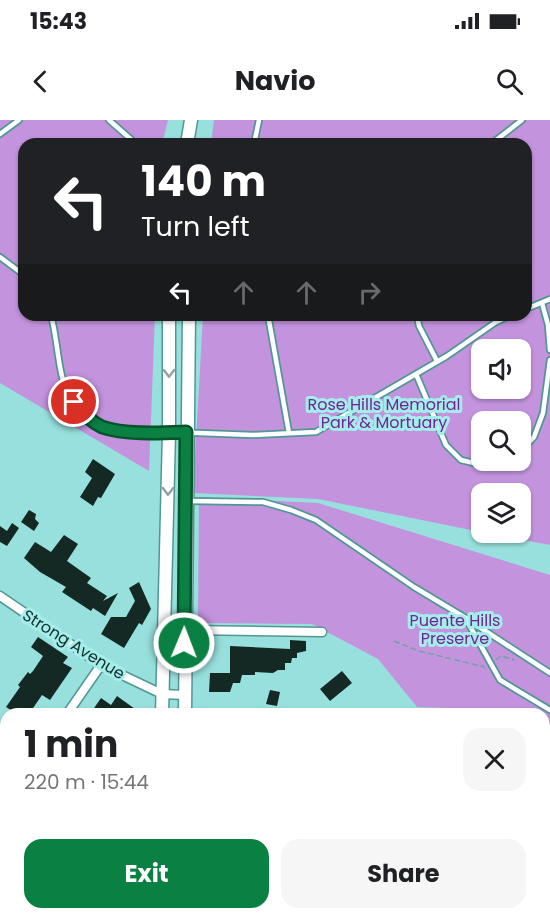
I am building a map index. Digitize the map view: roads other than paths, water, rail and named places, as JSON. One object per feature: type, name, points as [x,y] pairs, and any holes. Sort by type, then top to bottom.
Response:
[{"type":"main road","points":[[188,138],[191,120]]},
{"type":"main road","points":[[162,708],[169,432],[169,321]]},
{"type":"main road","points":[[185,708],[189,321]]},
{"type":"street","name":"Strong Avenue","points":[[0,596],[101,665],[162,694],[185,695]]},
{"type":"street","points":[[185,630],[322,632]]},
{"type":"street","points":[[71,708],[101,665]]},
{"type":"lane","points":[[0,134],[19,120]]},
{"type":"lane","points":[[109,120],[129,138]]},
{"type":"lane","points":[[255,138],[259,120]]},
{"type":"lane","points":[[499,138],[522,120]]},
{"type":"lane","points":[[0,257],[18,270]]},
{"type":"lane","points":[[532,307],[550,299]]},
{"type":"lane","points":[[542,303],[548,326],[550,350]]},
{"type":"lane","points":[[53,321],[61,378],[66,393],[81,412],[99,426],[117,430],[253,435],[316,432],[437,362],[498,321]]},
{"type":"lane","points":[[269,321],[289,433]]},
{"type":"lane","points":[[418,321],[437,362]]},
{"type":"lane","points":[[531,440],[543,413],[550,360]]},
{"type":"lane","points":[[416,374],[446,446],[461,460],[471,462]]},
{"type":"lane","points":[[186,501],[263,502],[316,520],[414,587],[550,673]]},
{"type":"lane","points":[[464,617],[500,680],[547,708]]},
{"type":"park label","name":"Rose Hills Memorial Park & Mortuary","points":[[384,413]]},
{"type":"park label","name":"Puente Hills Preserve","points":[[455,629]]}]
